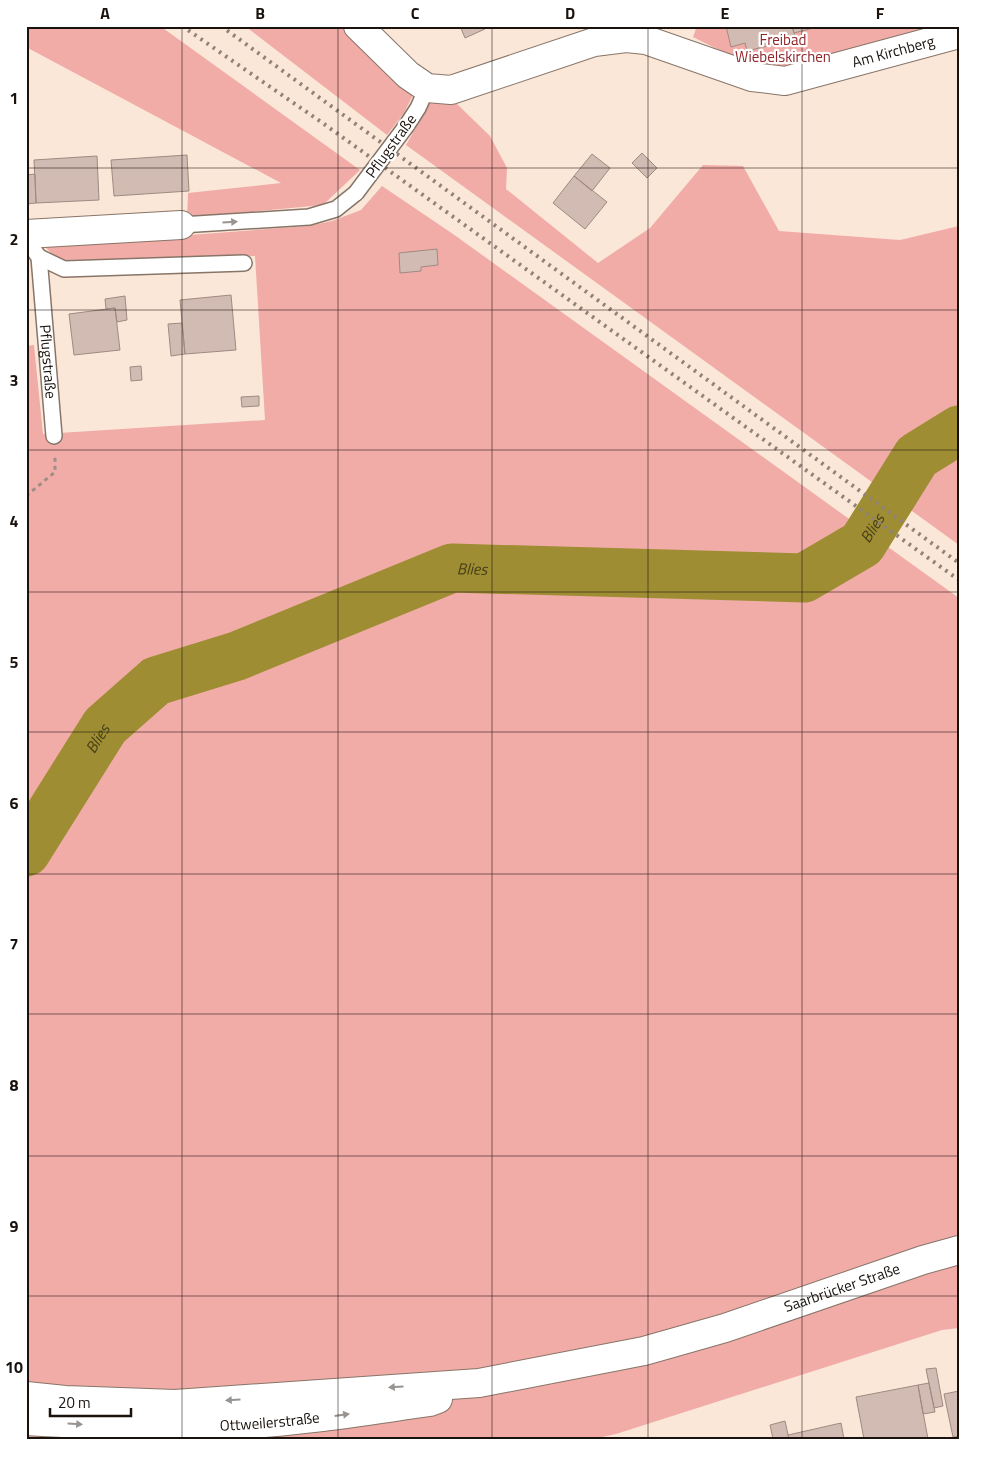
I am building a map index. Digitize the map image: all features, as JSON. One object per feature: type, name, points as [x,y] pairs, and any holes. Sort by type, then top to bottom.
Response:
[{"type":"main road","points":[[358,26],[408,76],[427,88]]},
{"type":"main road","name":"Am Kirchberg","points":[[427,88],[450,90],[594,42],[626,38],[646,40],[752,77],[785,81],[959,34]]},
{"type":"main road","name":"Pflugstraße","points":[[32,245],[181,225]]},
{"type":"main road","name":"Saarbrücker Straße","points":[[725,1328],[922,1260],[959,1250]]},
{"type":"main road","name":"Ottweilerstraße","points":[[26,1396],[65,1400],[175,1404],[479,1383],[644,1351],[725,1328]]},
{"type":"main road","name":"Ottweilerstraße","points":[[26,1421],[104,1426],[234,1425],[334,1416],[430,1402],[479,1383]]},
{"type":"lane","name":"Pflugstraße","points":[[181,225],[309,217],[336,209],[356,193],[407,125],[418,108],[427,88]]},
{"type":"lane","points":[[26,240],[64,269],[244,263]]},
{"type":"lane","name":"Pflugstraße","points":[[32,245],[54,436]]},
{"type":"path","points":[[26,496],[56,472],[54,436]]},
{"type":"green space","points":[[26,26],[160,26],[360,170],[323,205],[187,218],[188,193],[281,183],[26,47]]},
{"type":"green space","points":[[245,26],[342,26],[413,95],[404,113],[387,135]]},
{"type":"green space","name":"Freibad Wiebelskirchen","points":[[697,26],[959,26],[785,73],[751,66],[693,37]]},
{"type":"green space","points":[[430,103],[457,104],[490,136],[507,168],[506,189],[598,263],[650,228],[703,165],[743,166],[779,231],[900,240],[959,226],[959,545],[406,145]]},
{"type":"green space","points":[[382,186],[453,234],[959,598],[959,1328],[942,1330],[616,1434],[593,1439],[26,1439],[26,346],[34,345],[43,434],[265,420],[255,256],[58,260],[44,246],[308,226],[332,221],[361,210]]},
{"type":"building","points":[[460,26],[484,26],[485,29],[465,38]]},
{"type":"building","points":[[726,26],[792,26],[796,39],[747,51],[745,43],[731,47]]},
{"type":"building","points":[[792,26],[821,26],[794,33]]},
{"type":"building","points":[[642,153],[657,168],[647,178],[632,163]]},
{"type":"building","points":[[592,154],[610,168],[592,191],[574,176]]},
{"type":"building","points":[[187,155],[189,191],[114,196],[111,160]]},
{"type":"building","points":[[97,156],[99,200],[36,203],[34,160]]},
{"type":"building","points":[[35,174],[36,203],[26,204],[26,175]]},
{"type":"building","points":[[574,176],[607,202],[585,229],[553,203]]},
{"type":"building","points":[[437,249],[438,265],[421,267],[421,271],[400,273],[399,253]]},
{"type":"building","points":[[231,295],[236,350],[185,354],[180,300]]},
{"type":"building","points":[[125,296],[127,320],[117,322],[115,308],[106,309],[105,299]]},
{"type":"building","points":[[115,308],[120,350],[74,355],[69,314]]},
{"type":"building","points":[[182,323],[185,354],[171,356],[168,324]]},
{"type":"building","points":[[141,366],[142,380],[131,381],[130,367]]},
{"type":"building","points":[[259,396],[259,406],[242,407],[241,397]]},
{"type":"building","points":[[936,1368],[943,1406],[934,1408],[926,1369]]},
{"type":"building","points":[[929,1383],[935,1412],[923,1414],[918,1385]]},
{"type":"building","points":[[918,1385],[928,1439],[864,1439],[856,1397]]},
{"type":"building","points":[[959,1391],[959,1436],[953,1437],[944,1394]]},
{"type":"building","points":[[785,1421],[789,1439],[773,1439],[770,1425]]},
{"type":"building","points":[[841,1423],[844,1439],[789,1439],[788,1435]]},
{"type":"waterway","name":"Blies","points":[[26,852],[105,726],[156,681],[237,656],[452,568],[804,578],[862,544],[917,456],[959,430]]},
{"type":"railway","points":[[182,26],[324,124],[959,580]]},
{"type":"railway","points":[[221,26],[959,563]]}]
